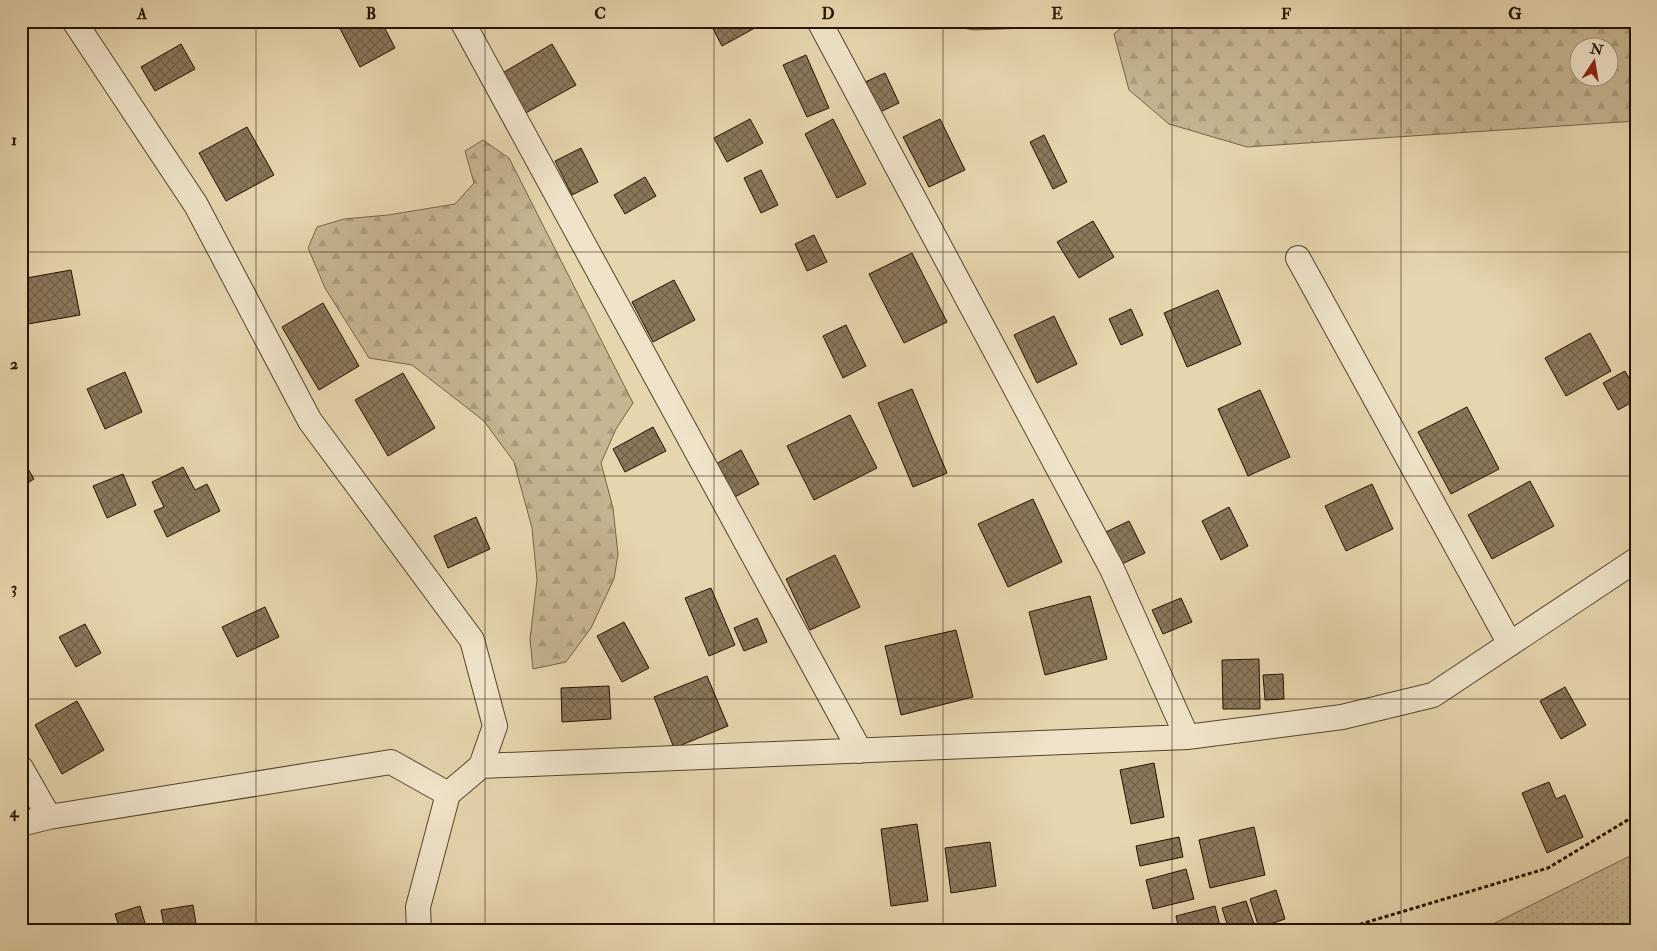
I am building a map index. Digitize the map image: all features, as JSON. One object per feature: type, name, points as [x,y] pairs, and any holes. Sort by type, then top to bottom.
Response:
[{"type":"street","points":[[74,21],[196,205],[310,421],[472,640],[495,726],[481,766],[448,794],[418,907],[419,930]]},
{"type":"street","points":[[462,21],[860,751]]},
{"type":"street","points":[[819,21],[1112,569],[1187,737]]},
{"type":"street","points":[[1298,258],[1510,644]]},
{"type":"street","points":[[481,766],[1187,737],[1342,718],[1433,695],[1636,560]]},
{"type":"street","points":[[21,824],[49,817],[391,762],[448,794]]},
{"type":"street","points":[[21,768],[49,817]]},
{"type":"path","points":[[1341,930],[1548,868],[1636,815]]},
{"type":"green space","points":[[1130,21],[1636,21],[1636,121],[1247,147],[1169,124],[1129,90],[1114,34]]},
{"type":"green space","points":[[483,140],[509,158],[633,403],[616,429],[601,463],[613,508],[618,554],[614,579],[591,628],[566,662],[533,669],[530,639],[537,580],[532,528],[514,462],[484,421],[412,365],[369,358],[325,288],[308,248],[317,227],[344,219],[388,215],[455,204],[474,183],[465,151]]},
{"type":"green space","points":[[1636,853],[1636,930],[1467,930],[1491,925]]},
{"type":"water","points":[[920,21],[1078,21],[1057,27],[974,30]]},
{"type":"building","points":[[336,21],[381,21],[395,48],[360,67]]},
{"type":"building","points":[[709,21],[765,21],[766,22],[722,46]]},
{"type":"building","points":[[181,44],[195,69],[155,91],[141,67]]},
{"type":"building","points":[[552,44],[576,85],[522,115],[499,75]]},
{"type":"building","points":[[806,55],[829,108],[807,117],[783,65]]},
{"type":"building","points":[[885,73],[899,103],[878,113],[863,83]]},
{"type":"building","points":[[750,119],[763,143],[727,162],[714,138]]},
{"type":"building","points":[[833,119],[866,184],[837,198],[805,134]]},
{"type":"building","points":[[940,119],[965,170],[929,187],[903,137]]},
{"type":"building","points":[[247,127],[274,175],[226,201],[199,153]]},
{"type":"building","points":[[1044,135],[1067,182],[1053,189],[1030,142]]},
{"type":"building","points":[[581,148],[598,182],[572,195],[555,161]]},
{"type":"building","points":[[761,170],[778,205],[761,213],[744,178]]},
{"type":"building","points":[[645,177],[656,196],[625,214],[614,195]]},
{"type":"building","points":[[1093,221],[1114,257],[1079,278],[1057,242]]},
{"type":"building","points":[[814,235],[827,262],[807,271],[795,244]]},
{"type":"building","points":[[912,253],[947,322],[904,343],[869,274]]},
{"type":"building","points":[[71,270],[80,315],[28,324],[21,279]]},
{"type":"building","points":[[674,280],[695,320],[653,342],[632,302]]},
{"type":"building","points":[[1218,290],[1241,344],[1187,367],[1164,313]]},
{"type":"building","points":[[323,303],[359,366],[319,390],[282,327]]},
{"type":"building","points":[[1131,309],[1143,335],[1121,345],[1109,319]]},
{"type":"building","points":[[1054,316],[1077,364],[1037,383],[1014,335]]},
{"type":"building","points":[[846,325],[866,366],[843,378],[823,336]]},
{"type":"building","points":[[1590,333],[1611,371],[1566,396],[1545,358]]},
{"type":"building","points":[[1625,371],[1636,391],[1636,400],[1618,410],[1603,383]]},
{"type":"building","points":[[125,372],[142,412],[105,429],[87,389]]},
{"type":"building","points":[[403,373],[435,428],[388,456],[355,400]]},
{"type":"building","points":[[912,389],[947,473],[913,487],[878,403]]},
{"type":"building","points":[[1260,390],[1290,457],[1248,476],[1218,409]]},
{"type":"building","points":[[1467,407],[1499,469],[1451,494],[1418,432]]},
{"type":"building","points":[[850,415],[877,468],[814,500],[787,446]]},
{"type":"building","points":[[653,427],[666,451],[625,472],[613,449]]},
{"type":"building","points":[[741,450],[759,484],[733,498],[714,465]]},
{"type":"building","points":[[21,457],[34,479],[21,487]]},
{"type":"building","points":[[183,467],[195,490],[207,484],[220,511],[167,537],[154,511],[164,507],[152,482]]},
{"type":"building","points":[[123,474],[136,505],[107,518],[93,486]]},
{"type":"building","points":[[1530,481],[1554,526],[1492,559],[1468,515]]},
{"type":"building","points":[[1372,484],[1393,529],[1346,551],[1325,506]]},
{"type":"building","points":[[1033,499],[1062,562],[1008,587],[978,524]]},
{"type":"building","points":[[1229,507],[1248,546],[1221,560],[1202,521]]},
{"type":"building","points":[[476,517],[490,549],[448,568],[434,536]]},
{"type":"building","points":[[1129,521],[1145,553],[1122,564],[1106,532]]},
{"type":"building","points":[[835,555],[860,607],[810,630],[786,579]]},
{"type":"building","points":[[711,588],[735,645],[709,656],[685,598]]},
{"type":"building","points":[[1090,596],[1107,659],[1045,675],[1029,612]]},
{"type":"building","points":[[1181,598],[1192,622],[1163,634],[1152,610]]},
{"type":"building","points":[[265,607],[279,637],[237,657],[222,627]]},
{"type":"building","points":[[757,618],[767,642],[744,651],[734,628]]},
{"type":"building","points":[[624,622],[649,668],[622,682],[597,636]]},
{"type":"building","points":[[85,624],[101,653],[76,667],[59,637]]},
{"type":"building","points":[[956,630],[973,697],[901,715],[885,646]]},
{"type":"building","points":[[1259,659],[1260,709],[1223,709],[1222,660]]},
{"type":"building","points":[[1283,674],[1284,699],[1265,700],[1263,675]]},
{"type":"building","points":[[707,676],[728,726],[674,748],[654,697]]},
{"type":"building","points":[[609,686],[611,719],[562,722],[561,688]]},
{"type":"building","points":[[1565,687],[1586,725],[1561,739],[1540,701]]},
{"type":"building","points":[[77,701],[104,750],[62,774],[35,725]]},
{"type":"building","points":[[1154,763],[1164,817],[1131,824],[1120,770]]},
{"type":"building","points":[[1549,782],[1556,799],[1565,795],[1583,837],[1547,853],[1522,793]]},
{"type":"building","points":[[917,824],[928,901],[891,906],[881,829]]},
{"type":"building","points":[[1254,827],[1265,875],[1210,888],[1199,840]]},
{"type":"building","points":[[1179,837],[1183,857],[1140,866],[1136,846]]},
{"type":"building","points":[[990,842],[996,886],[951,893],[945,848]]},
{"type":"building","points":[[1186,869],[1194,899],[1153,909],[1146,880]]},
{"type":"building","points":[[1276,890],[1285,919],[1259,928],[1250,899]]},
{"type":"building","points":[[1246,901],[1255,927],[1247,930],[1229,930],[1222,908]]},
{"type":"building","points":[[193,905],[197,930],[165,930],[161,910]]},
{"type":"building","points":[[140,906],[147,930],[120,930],[115,914]]},
{"type":"building","points":[[1215,906],[1221,930],[1179,930],[1176,916]]}]
